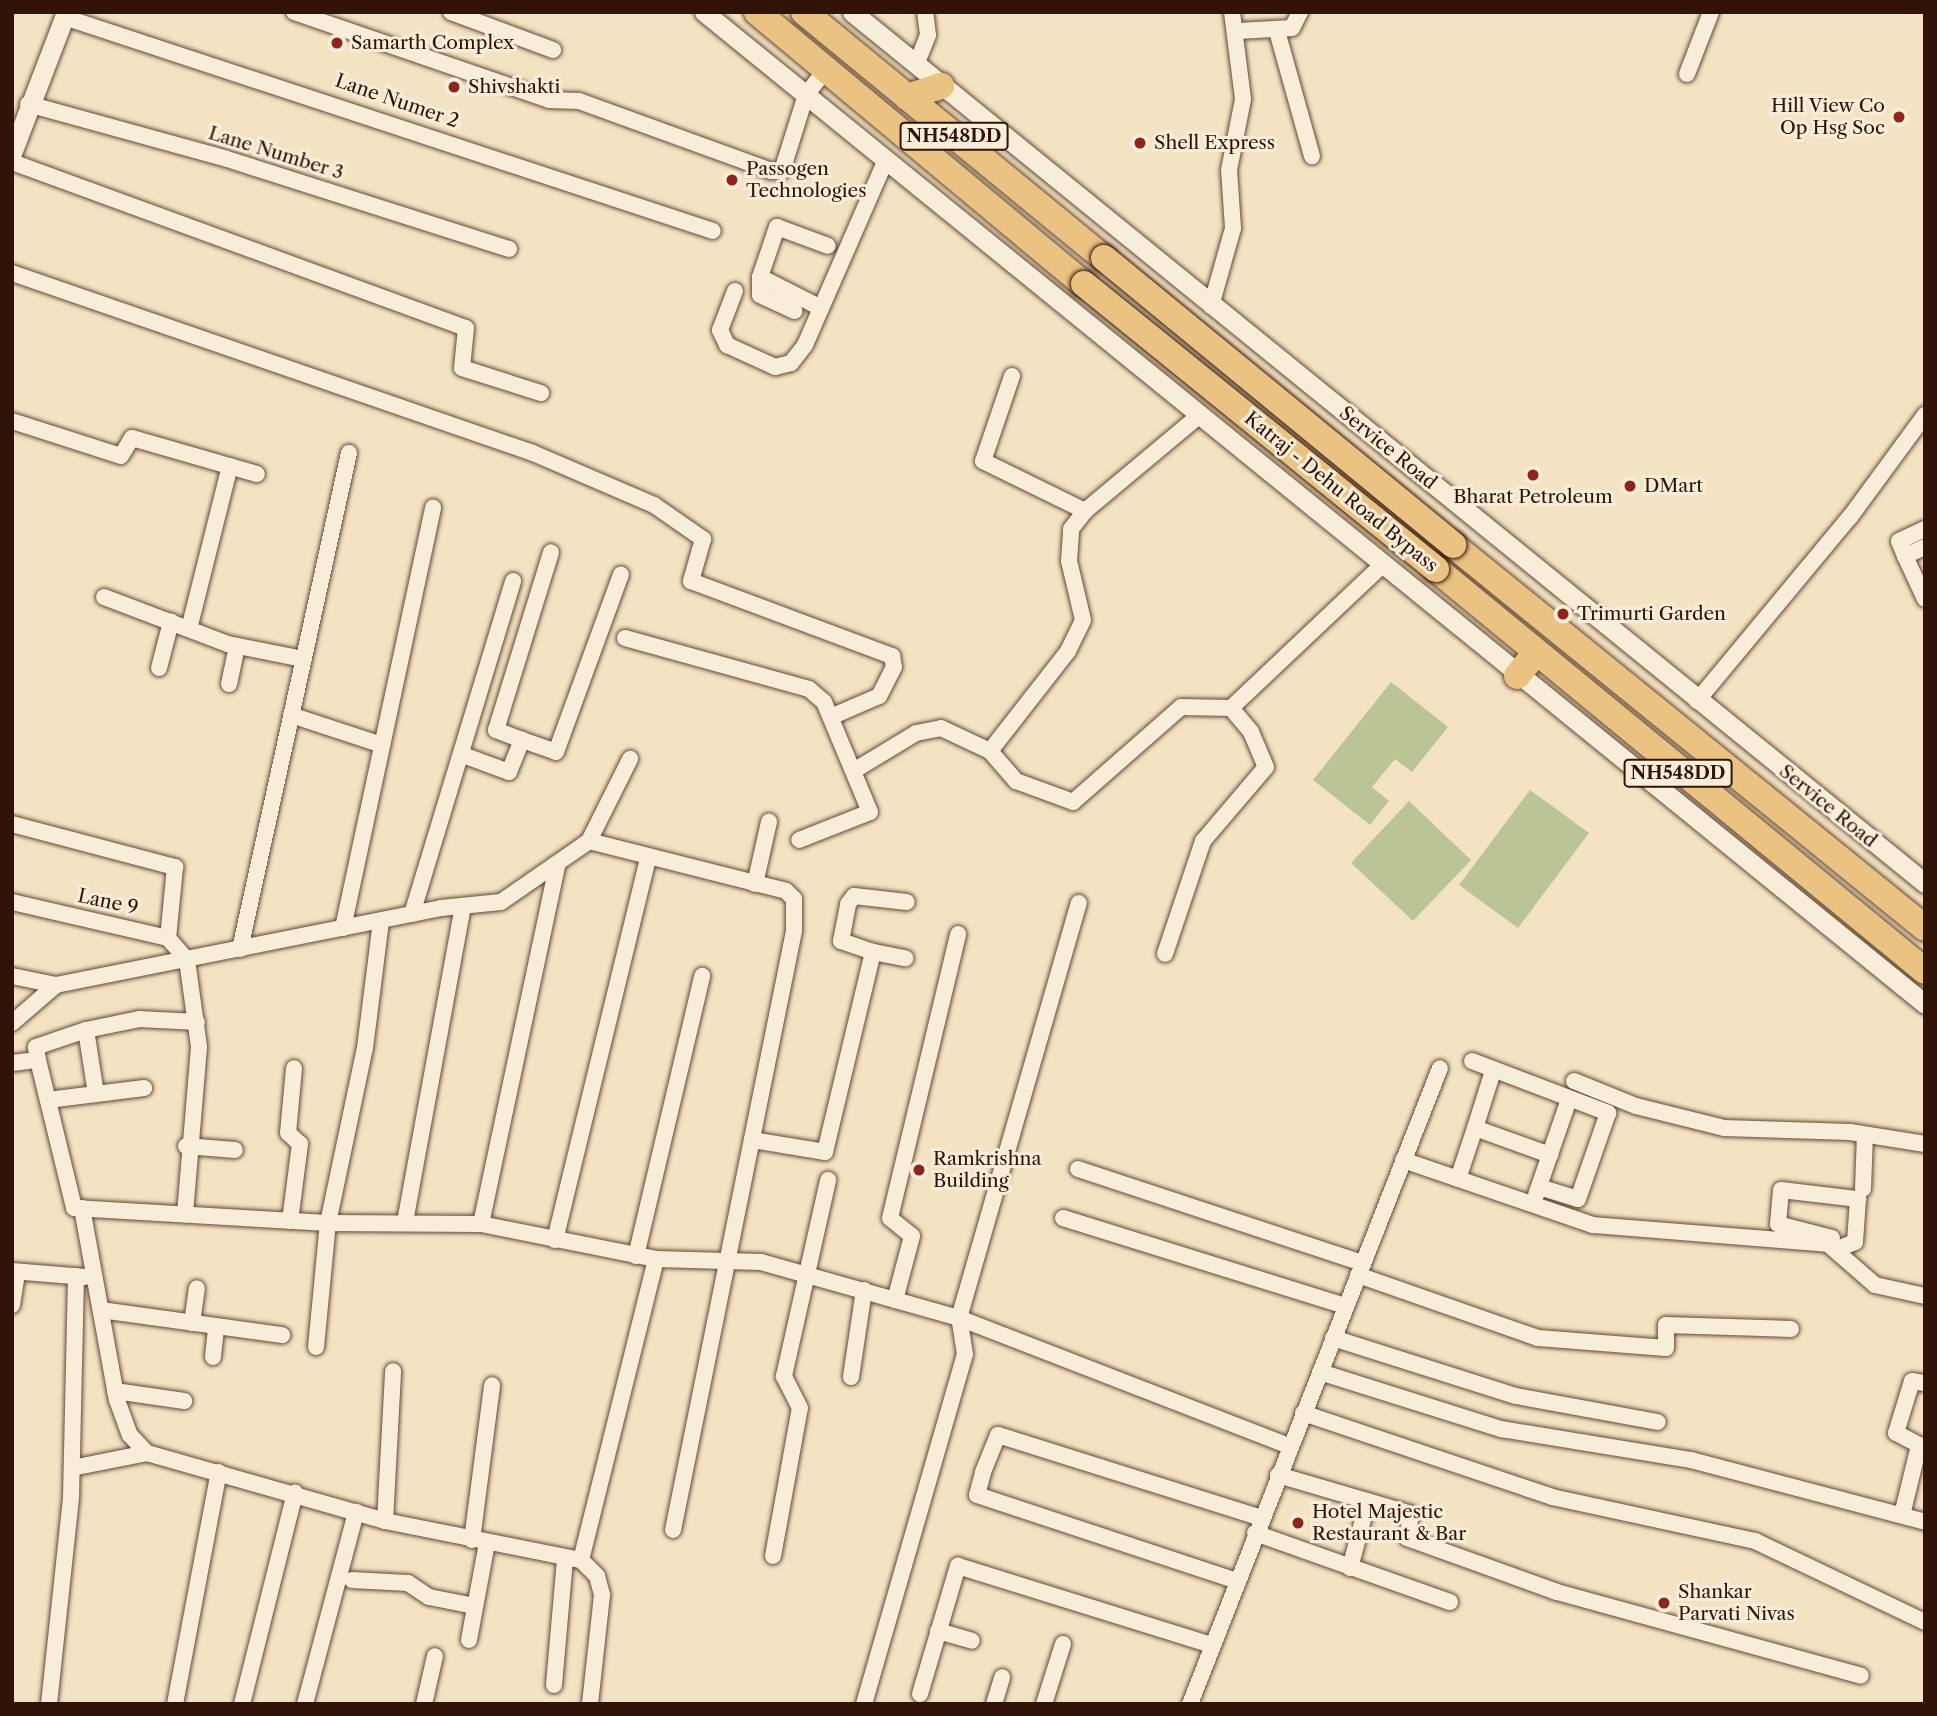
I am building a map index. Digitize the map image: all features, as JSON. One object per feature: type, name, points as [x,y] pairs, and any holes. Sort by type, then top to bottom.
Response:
[{"type":"highway","name":"Katraj - Dehu Road Bypass","points":[[757,12],[1084,284],[1925,971]]},
{"type":"highway","name":"Katraj - Dehu Road Bypass","points":[[804,12],[1925,928]]},
{"type":"highway","points":[[907,97],[941,86]]},
{"type":"highway","points":[[1517,676],[1535,654]]},
{"type":"street","points":[[294,12],[322,17],[549,100],[579,101],[771,171],[782,171],[806,95],[826,69]]},
{"type":"street","points":[[451,12],[553,50]]},
{"type":"street","points":[[704,12],[885,162],[1201,414],[1517,676],[1925,1004]]},
{"type":"street","name":"Service Road","points":[[852,12],[1211,306],[1262,354],[1925,883]]},
{"type":"street","points":[[916,65],[928,35],[925,12]]},
{"type":"street","points":[[1211,306],[1233,228],[1229,170],[1244,83],[1238,31],[1232,12]]},
{"type":"street","points":[[1238,31],[1277,31],[1292,28],[1300,12]]},
{"type":"street","points":[[1687,74],[1711,12]]},
{"type":"street","points":[[12,153],[28,104],[65,15]]},
{"type":"street","name":"Lane Numer 2","points":[[65,15],[713,231]]},
{"type":"street","points":[[1277,31],[1312,156]]},
{"type":"street","name":"Lane Number 3","points":[[28,104],[227,159],[509,249]]},
{"type":"street","points":[[12,162],[466,328],[462,368],[541,393]]},
{"type":"street","points":[[735,291],[722,338],[775,367],[791,363],[806,345],[885,162]]},
{"type":"street","points":[[795,311],[760,295],[760,277],[777,227],[828,246]]},
{"type":"street","points":[[12,273],[533,453],[654,505],[703,540],[691,581],[892,656],[894,667],[878,696],[835,715]]},
{"type":"street","points":[[760,277],[821,308]]},
{"type":"street","points":[[1013,376],[983,461],[1085,510]]},
{"type":"street","points":[[990,751],[1068,651],[1083,620],[1069,545],[1085,510],[1201,414],[1214,399]]},
{"type":"street","points":[[1218,428],[1231,410]]},
{"type":"street","points":[[1697,701],[1850,517],[1923,419]]},
{"type":"street","points":[[12,421],[121,456],[132,438],[257,474]]},
{"type":"street","points":[[240,949],[349,453]]},
{"type":"street","points":[[189,629],[230,466]]},
{"type":"street","points":[[343,928],[433,508]]},
{"type":"street","points":[[1925,529],[1899,541],[1925,599]]},
{"type":"street","points":[[1905,556],[1925,547]]},
{"type":"street","points":[[551,552],[496,730],[556,752],[621,574]]},
{"type":"street","points":[[855,770],[931,727],[951,730],[990,751],[1016,781],[1073,802],[1181,707],[1231,708],[1382,565]]},
{"type":"street","points":[[412,914],[463,755],[513,581]]},
{"type":"street","points":[[104,597],[237,646],[303,659]]},
{"type":"street","points":[[159,668],[171,622]]},
{"type":"street","points":[[625,638],[808,690],[835,715],[870,812],[799,840]]},
{"type":"street","points":[[229,684],[237,646]]},
{"type":"street","points":[[1165,954],[1203,841],[1266,767],[1251,732],[1231,708]]},
{"type":"street","points":[[291,715],[382,745]]},
{"type":"street","points":[[463,755],[509,772],[522,740]]},
{"type":"street","points":[[12,976],[56,985],[412,914],[501,902],[589,841],[630,759]]},
{"type":"street","points":[[755,884],[769,822]]},
{"type":"street","points":[[12,824],[175,867],[169,938],[187,960],[197,1022],[186,1146],[185,1214]]},
{"type":"street","points":[[589,841],[648,859],[786,891],[796,911],[673,1530]]},
{"type":"street","points":[[555,1240],[648,859]]},
{"type":"street","points":[[481,1224],[557,865]]},
{"type":"street","points":[[905,958],[873,952],[841,941],[850,898],[907,902]]},
{"type":"street","name":"Lane 9","points":[[12,902],[169,938]]},
{"type":"street","points":[[864,1704],[965,1354],[959,1318],[1079,903]]},
{"type":"street","points":[[405,1222],[463,906]]},
{"type":"street","points":[[316,1347],[328,1223],[365,1048],[381,920]]},
{"type":"street","points":[[895,1300],[912,1236],[890,1218],[958,934]]},
{"type":"street","points":[[752,1140],[825,1152],[873,952]]},
{"type":"street","points":[[636,1256],[702,976]]},
{"type":"street","points":[[12,1023],[56,985]]},
{"type":"street","points":[[197,1022],[139,1019],[86,1030],[36,1046],[75,1208],[328,1223],[481,1224],[656,1259],[761,1262],[959,1318],[1289,1446]]},
{"type":"street","points":[[86,1030],[96,1094]]},
{"type":"street","points":[[12,1063],[38,1060]]},
{"type":"street","points":[[1472,1061],[1608,1113],[1578,1199],[1539,1187]]},
{"type":"street","points":[[290,1221],[300,1144],[288,1133],[294,1068]]},
{"type":"street","points":[[1190,1704],[1289,1446],[1440,1068]]},
{"type":"street","points":[[1458,1179],[1493,1071]]},
{"type":"street","points":[[1574,1081],[1636,1106],[1724,1128],[1866,1135],[1925,1144]]},
{"type":"street","points":[[48,1100],[144,1088]]},
{"type":"street","points":[[1533,1204],[1569,1099]]},
{"type":"street","points":[[1475,1128],[1550,1155]]},
{"type":"street","points":[[1863,1189],[1866,1135]]},
{"type":"street","points":[[186,1146],[235,1150]]},
{"type":"street","points":[[1403,1160],[1593,1225],[1840,1247],[1855,1242],[1858,1199],[1781,1190],[1778,1224],[1840,1247],[1875,1285],[1925,1296]]},
{"type":"street","points":[[1077,1169],[1360,1269],[1538,1338],[1666,1348],[1665,1325],[1791,1329]]},
{"type":"street","points":[[773,1556],[800,1408],[784,1376],[804,1274],[828,1180]]},
{"type":"street","points":[[82,1208],[115,1391],[130,1435],[147,1453]]},
{"type":"street","points":[[1063,1218],[1346,1307]]},
{"type":"street","points":[[554,1685],[573,1559],[656,1259]]},
{"type":"street","points":[[12,1304],[14,1272],[95,1278]]},
{"type":"street","points":[[48,1704],[72,1468],[76,1276]]},
{"type":"street","points":[[192,1322],[197,1288]]},
{"type":"street","points":[[851,1377],[864,1290]]},
{"type":"street","points":[[101,1310],[282,1335]]},
{"type":"street","points":[[213,1357],[216,1326]]},
{"type":"street","points":[[1333,1338],[1516,1396],[1658,1422]]},
{"type":"street","points":[[386,1521],[393,1370]]},
{"type":"street","points":[[1320,1372],[1501,1429],[1691,1460],[1925,1522]]},
{"type":"street","points":[[1902,1515],[1919,1472],[1919,1445],[1896,1433],[1912,1381],[1925,1383]]},
{"type":"street","points":[[469,1640],[475,1606],[492,1385]]},
{"type":"street","points":[[115,1391],[184,1401]]},
{"type":"street","points":[[1303,1413],[1552,1497],[1755,1541],[1925,1622]]},
{"type":"street","points":[[1237,1581],[977,1494],[998,1435],[1258,1526],[1350,1568],[1450,1602]]},
{"type":"street","points":[[72,1468],[147,1453],[386,1521],[573,1559],[597,1576],[602,1595],[590,1704]]},
{"type":"street","points":[[175,1704],[219,1472]]},
{"type":"street","points":[[1278,1475],[1411,1514],[1407,1538],[1558,1592],[1861,1676]]},
{"type":"street","points":[[242,1704],[295,1493]]},
{"type":"street","points":[[1350,1568],[1368,1502]]},
{"type":"street","points":[[305,1704],[356,1511]]},
{"type":"street","points":[[920,1693],[958,1566],[1213,1644]]},
{"type":"street","points":[[352,1580],[408,1583],[429,1597],[475,1606]]},
{"type":"street","points":[[938,1631],[972,1641]]},
{"type":"street","points":[[1044,1704],[1063,1644]]},
{"type":"street","points":[[424,1704],[435,1656]]},
{"type":"street","points":[[994,1704],[1002,1677]]},
{"type":"green space","points":[[1391,682],[1448,727],[1412,772],[1395,759],[1372,787],[1389,801],[1370,825],[1313,780]]},
{"type":"green space","points":[[1530,790],[1589,833],[1518,928],[1459,885]]},
{"type":"green space","points":[[1409,801],[1471,860],[1413,921],[1351,863]]},
{"type":"tunnel","points":[[1214,399],[1250,353]]},
{"type":"tunnel","points":[[1231,410],[1267,365]]},
{"type":"place","name":"Samarth Complex","points":[[337,43]]},
{"type":"place","name":"Shivshakti","points":[[454,87]]},
{"type":"place","name":"Hill View Co Op Hsg Soc","points":[[1899,117]]},
{"type":"place","name":"Shell Express","points":[[1140,143]]},
{"type":"place","name":"Passogen Technologies","points":[[732,180]]},
{"type":"place","name":"Bharat Petroleum","points":[[1533,475]]},
{"type":"place","name":"DMart","points":[[1630,486]]},
{"type":"place","name":"Trimurti Garden","points":[[1563,614]]},
{"type":"place","name":"Ramkrishna Building","points":[[919,1170]]},
{"type":"place","name":"Hotel Majestic Restaurant & Bar","points":[[1298,1523]]},
{"type":"place","name":"Shankar Parvati Nivas","points":[[1664,1603]]}]
